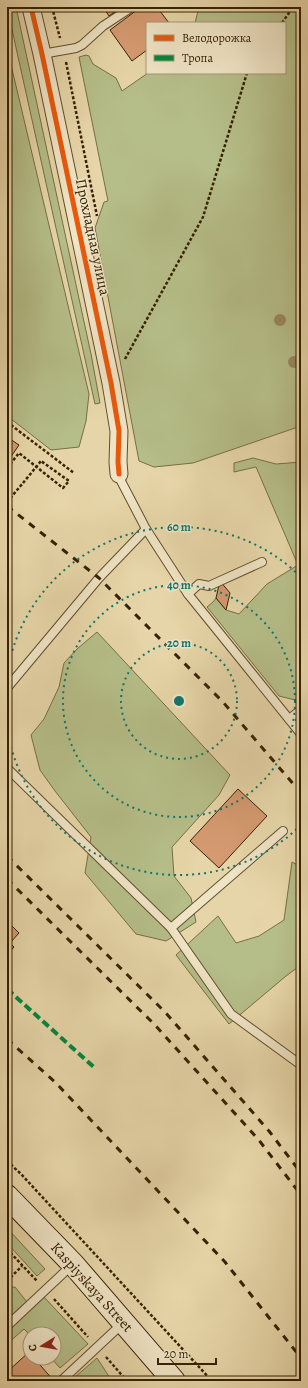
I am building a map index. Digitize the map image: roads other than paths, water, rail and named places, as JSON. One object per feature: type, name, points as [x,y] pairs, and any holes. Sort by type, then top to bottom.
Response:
[{"type":"main road","name":"Kaspiyskaya Street","points":[[7,1196],[73,1264],[174,1381]]},
{"type":"street","name":"Прохладная улица","points":[[31,7],[111,384],[119,431],[119,474]]},
{"type":"lane","points":[[42,54],[82,45],[103,26],[132,7]]},
{"type":"lane","points":[[119,474],[121,481],[146,529],[188,594],[301,734]]},
{"type":"lane","points":[[7,688],[98,578],[146,529]]},
{"type":"lane","points":[[188,594],[199,584],[209,586],[262,562]]},
{"type":"lane","points":[[289,720],[301,710]]},
{"type":"lane","points":[[7,768],[171,928],[231,1014],[301,1065]]},
{"type":"lane","points":[[171,928],[283,831]]},
{"type":"lane","points":[[7,1326],[73,1264]]},
{"type":"lane","points":[[61,1381],[124,1323]]},
{"type":"railway","points":[[7,506],[99,578],[223,702],[301,793]]},
{"type":"railway","points":[[7,856],[165,1012],[269,1131],[301,1173]]},
{"type":"railway","points":[[7,879],[154,1024],[258,1139],[301,1195]]},
{"type":"railway","points":[[7,1039],[55,1082],[225,1262],[301,1358]]}]
